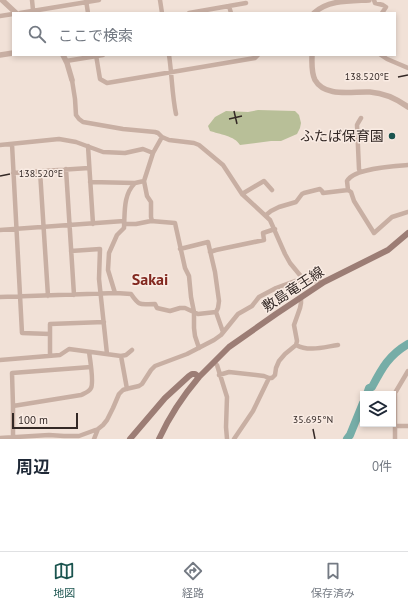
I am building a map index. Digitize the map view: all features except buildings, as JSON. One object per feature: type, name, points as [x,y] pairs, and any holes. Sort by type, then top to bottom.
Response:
[{"type":"main road","name":"敷島竜王線","points":[[159,439],[169,419],[186,393],[199,377],[229,348],[324,282],[388,250],[408,233]]},
{"type":"main road","name":"敷島竜王線","points":[[130,439],[165,398],[189,376],[195,374],[199,377]]},
{"type":"street","points":[[2,0],[15,12]]},
{"type":"street","points":[[32,0],[33,10]]},
{"type":"street","points":[[24,12],[99,0]]},
{"type":"street","points":[[160,0],[162,12]]},
{"type":"street","points":[[230,0],[231,12]]},
{"type":"street","points":[[315,12],[327,3],[369,0]]},
{"type":"street","points":[[374,0],[375,4],[386,6],[383,12]]},
{"type":"street","points":[[86,1],[88,12]]},
{"type":"street","points":[[195,12],[246,3]]},
{"type":"street","points":[[0,16],[12,14]]},
{"type":"street","points":[[0,54],[12,53]]},
{"type":"street","points":[[64,56],[72,80],[76,115],[79,119],[83,122],[123,129],[155,132],[169,140],[194,143],[204,148],[223,165],[242,194],[270,220],[290,263],[304,280]]},
{"type":"street","points":[[66,61],[96,56],[100,79],[107,83],[255,58],[257,56]]},
{"type":"street","points":[[169,56],[176,114]]},
{"type":"street","points":[[238,56],[240,60]]},
{"type":"street","points":[[312,56],[313,75],[315,80],[322,88],[329,91],[370,92],[395,99],[408,107]]},
{"type":"street","points":[[382,56],[408,68]]},
{"type":"street","points":[[360,172],[357,125],[361,118]]},
{"type":"street","points":[[152,221],[151,202],[147,196],[144,181],[154,153],[162,137]]},
{"type":"street","points":[[0,145],[59,139],[88,146],[104,152],[124,153],[143,149],[154,153]]},
{"type":"street","points":[[12,144],[22,333],[50,334]]},
{"type":"street","points":[[88,146],[93,224]]},
{"type":"street","points":[[408,165],[360,172],[347,180],[348,190],[351,192],[354,201],[374,233],[392,217],[408,212]]},
{"type":"street","points":[[14,173],[89,168]]},
{"type":"street","points":[[66,169],[74,295]]},
{"type":"street","points":[[40,171],[48,296]]},
{"type":"street","points":[[90,182],[135,183],[144,181]]},
{"type":"street","points":[[242,194],[264,181],[272,190]]},
{"type":"street","points":[[115,293],[109,275],[109,253],[117,235],[124,228],[126,200],[130,189],[135,183]]},
{"type":"street","points":[[266,215],[271,211],[296,202],[304,192],[320,189],[323,193],[348,190]]},
{"type":"street","points":[[0,230],[93,224],[136,224],[152,221],[175,223],[185,268],[190,276],[191,297],[194,312],[194,328],[199,348]]},
{"type":"street","points":[[210,252],[264,240],[263,233],[275,229]]},
{"type":"street","points":[[180,249],[208,242],[219,301],[216,312],[224,332]]},
{"type":"street","points":[[71,251],[100,249],[99,279],[107,354]]},
{"type":"street","points":[[0,438],[49,435],[79,436],[98,429],[107,420],[122,390],[142,384],[155,366],[174,360],[214,340],[224,332],[238,314],[252,306],[265,294],[284,285],[304,280],[324,282]]},
{"type":"street","points":[[0,298],[115,293],[131,294],[139,304],[155,304],[157,308],[170,311],[185,308],[198,314],[216,312]]},
{"type":"street","points":[[301,297],[300,308],[294,326],[296,344],[301,348],[308,349],[338,345]]},
{"type":"street","points":[[50,356],[50,324],[104,322]]},
{"type":"street","points":[[219,375],[229,372],[272,378],[275,375],[278,361],[296,344]]},
{"type":"street","points":[[0,360],[60,355],[69,349],[121,356],[126,355],[132,350]]},
{"type":"street","points":[[13,406],[86,393],[91,388],[92,381],[89,352]]},
{"type":"street","points":[[121,356],[127,388]]},
{"type":"street","points":[[214,362],[217,366],[227,397],[227,439]]},
{"type":"street","points":[[13,437],[12,373],[91,367]]},
{"type":"street","points":[[395,391],[408,371]]},
{"type":"street","points":[[234,439],[254,411],[269,378]]},
{"type":"street","points":[[396,426],[408,426]]},
{"type":"street","points":[[395,427],[395,439]]},
{"type":"street","points":[[94,439],[98,429]]},
{"type":"green space","points":[[258,110],[295,111],[299,115],[301,123],[297,134],[281,141],[240,145],[231,137],[210,131],[208,126],[215,117],[226,111],[248,112]]},
{"type":"waterway","points":[[368,391],[391,357],[408,344]]},
{"type":"waterway","points":[[347,439],[360,410]]},
{"type":"place","name":"ふたば保育園","points":[[392,136]]},
{"type":"district","name":"Sakai","points":[[150,279]]}]
